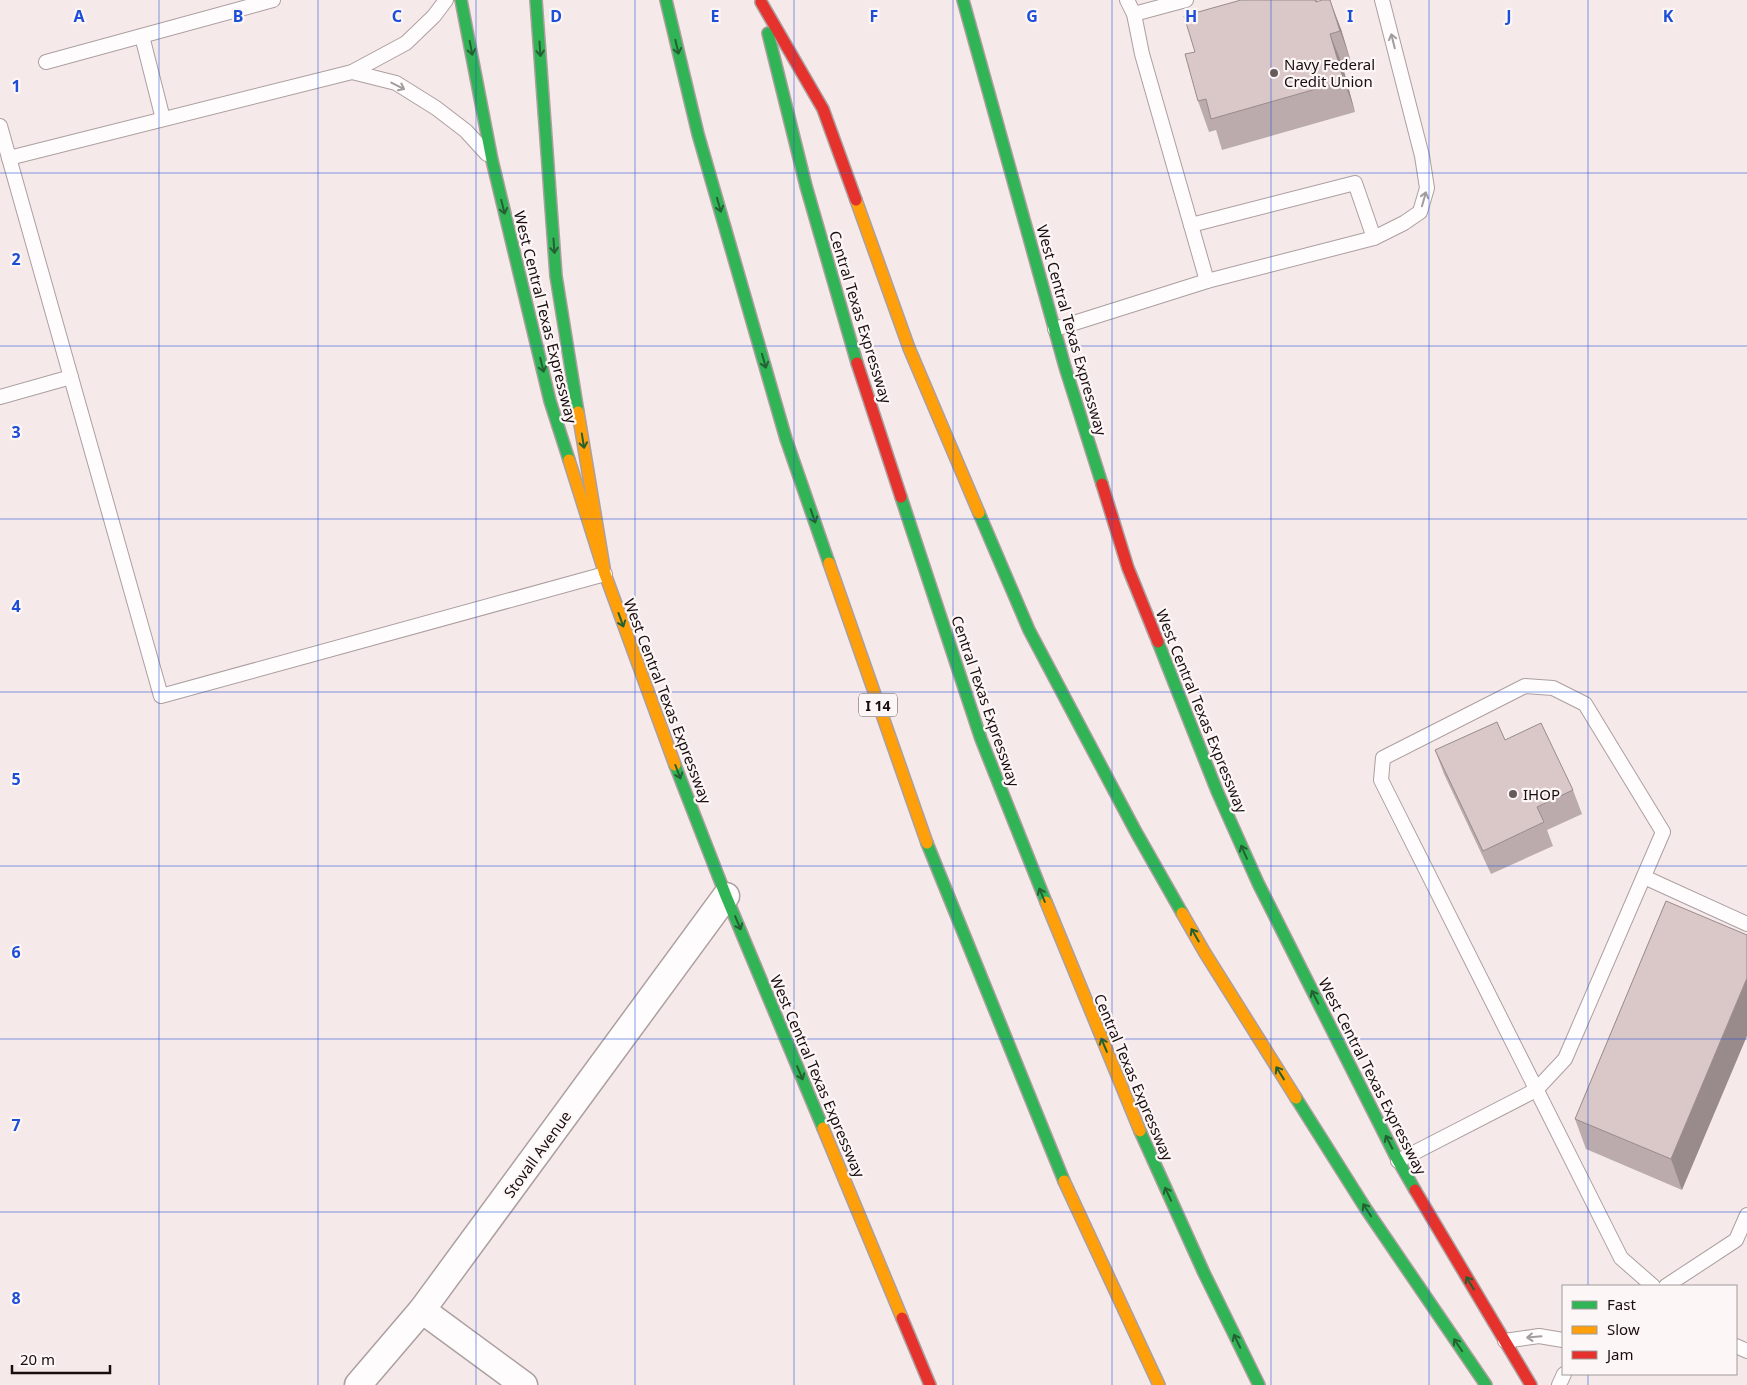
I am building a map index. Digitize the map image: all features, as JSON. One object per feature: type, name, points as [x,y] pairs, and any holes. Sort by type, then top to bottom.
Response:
[{"type":"main road","name":"West Central Texas Expressway","points":[[462,0],[492,160],[550,401],[605,574],[662,732],[726,896],[930,1385]]},
{"type":"main road","points":[[536,0],[556,276],[605,574]]},
{"type":"main road","name":"I 14","points":[[666,0],[698,134],[786,439],[917,818],[1063,1179],[1159,1385]]},
{"type":"main road","name":"West Central Texas Expressway","points":[[963,0],[1055,329],[1128,568],[1217,791],[1258,883],[1398,1160],[1531,1385]]},
{"type":"main road","points":[[760,1],[823,109],[909,348],[1029,630],[1136,832],[1205,953],[1366,1209],[1486,1385]]},
{"type":"main road","name":"Central Texas Expressway","points":[[760,1],[806,186],[852,347],[981,739],[1064,949],[1148,1151],[1204,1273],[1259,1385]]},
{"type":"street","name":"Stovall Avenue","points":[[358,1385],[422,1310],[726,896]]},
{"type":"street","points":[[422,1310],[524,1385]]},
{"type":"lane","points":[[46,62],[273,0]]},
{"type":"lane","points":[[9,158],[352,72],[406,44],[434,16],[446,0]]},
{"type":"lane","points":[[1127,0],[1134,14],[1142,54],[1207,281]]},
{"type":"lane","points":[[1134,14],[1186,0]]},
{"type":"lane","points":[[1055,329],[1207,281],[1374,238],[1404,223],[1420,212],[1427,188],[1422,156],[1382,0]]},
{"type":"lane","points":[[142,36],[163,119]]},
{"type":"lane","points":[[352,72],[396,83],[436,108],[466,131],[492,160]]},
{"type":"lane","points":[[0,126],[161,696],[605,574]]},
{"type":"lane","points":[[1191,225],[1355,184],[1374,238]]},
{"type":"lane","points":[[0,397],[71,378]]},
{"type":"lane","points":[[1398,1160],[1536,1090],[1565,1059],[1663,832],[1585,704],[1553,688],[1525,686],[1384,758],[1381,780],[1536,1090],[1621,1258],[1652,1285]]},
{"type":"lane","points":[[1644,877],[1747,924]]},
{"type":"lane","points":[[1668,1285],[1736,1240],[1747,1215]]},
{"type":"lane","points":[[1505,1341],[1539,1336],[1562,1340]]},
{"type":"building","name":"Navy Federal Credit Union","points":[[1241,0],[1315,0],[1316,2],[1330,0],[1340,31],[1330,34],[1344,81],[1211,119],[1206,99],[1198,101],[1185,54],[1195,52],[1184,16]]},
{"type":"building","name":"IHOP","points":[[1497,722],[1505,740],[1541,723],[1573,790],[1537,807],[1544,822],[1483,851],[1435,750]]},
{"type":"building","points":[[1666,901],[1747,935],[1747,978],[1671,1159],[1575,1119]]},
{"type":"traffic: fast","points":[[461,0],[492,160],[550,401],[569,460]]},
{"type":"traffic: fast","points":[[536,0],[556,276],[578,412]]},
{"type":"traffic: fast","points":[[666,0],[698,134],[786,439],[829,563]]},
{"type":"traffic: fast","points":[[963,0],[1065,367],[1102,484]]},
{"type":"traffic: fast","points":[[768,33],[806,186],[857,363]]},
{"type":"traffic: fast","points":[[901,497],[981,739],[1046,902]]},
{"type":"traffic: fast","points":[[979,513],[1029,630],[1136,832],[1182,913]]},
{"type":"traffic: fast","points":[[1158,642],[1217,791],[1258,883],[1396,1157],[1415,1190]]},
{"type":"traffic: fast","points":[[675,765],[726,896],[823,1128]]},
{"type":"traffic: fast","points":[[927,843],[1064,1181]]},
{"type":"traffic: fast","points":[[1296,1098],[1366,1209],[1486,1385]]},
{"type":"traffic: fast","points":[[1140,1131],[1204,1273],[1259,1385]]},
{"type":"traffic: slow","points":[[856,200],[909,348],[979,513]]},
{"type":"traffic: slow","points":[[578,412],[605,574]]},
{"type":"traffic: slow","points":[[569,460],[605,574],[675,765]]},
{"type":"traffic: slow","points":[[829,563],[927,843]]},
{"type":"traffic: slow","points":[[1046,902],[1140,1131]]},
{"type":"traffic: slow","points":[[1182,913],[1296,1098]]},
{"type":"traffic: slow","points":[[823,1128],[902,1318]]},
{"type":"traffic: slow","points":[[1064,1181],[1159,1385]]},
{"type":"traffic: jam","points":[[761,2],[823,109],[856,200]]},
{"type":"traffic: jam","points":[[857,363],[901,497]]},
{"type":"traffic: jam","points":[[1102,484],[1128,568],[1158,642]]},
{"type":"traffic: jam","points":[[1415,1190],[1531,1385]]},
{"type":"traffic: jam","points":[[902,1318],[930,1385]]},
{"type":"place","name":"Navy Federal Credit Union","points":[[1274,73]]},
{"type":"place","name":"IHOP","points":[[1513,794]]}]
